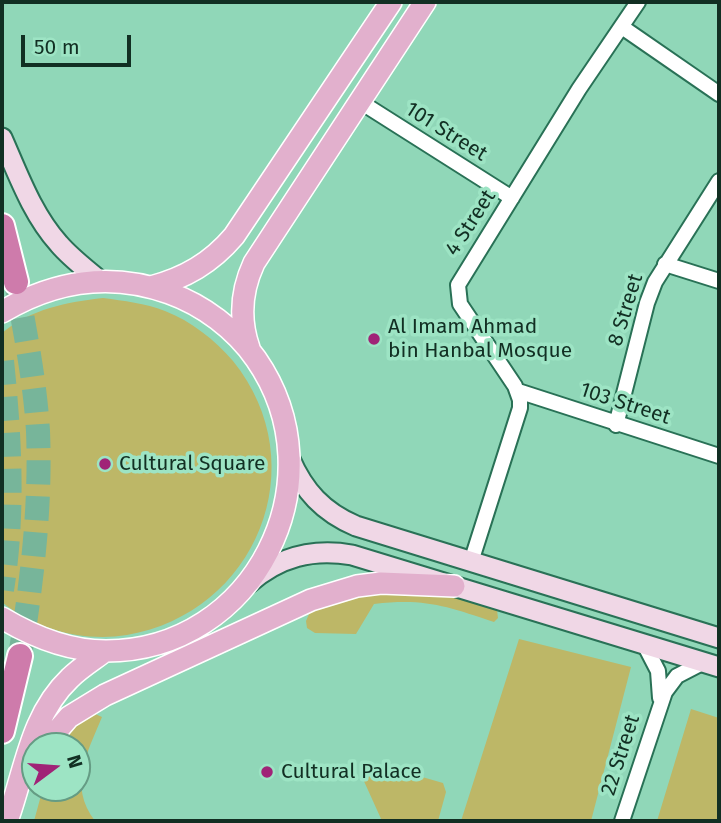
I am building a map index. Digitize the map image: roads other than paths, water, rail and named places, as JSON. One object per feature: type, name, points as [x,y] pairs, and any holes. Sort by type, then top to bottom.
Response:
[{"type":"highway","points":[[2,226],[16,282]]},
{"type":"highway","points":[[2,731],[20,656]]},
{"type":"main road","points":[[151,287],[167,283],[197,269],[211,260],[234,236],[391,2]]},
{"type":"main road","points":[[249,350],[242,313],[248,275],[425,2]]},
{"type":"main road","points":[[2,138],[33,206],[48,231],[67,253],[100,281]]},
{"type":"main road","points":[[2,312],[46,290],[73,283],[121,281],[179,296],[205,310],[229,328],[249,350],[272,386],[281,410],[290,459],[285,510],[276,537],[248,584]]},
{"type":"main road","points":[[290,459],[305,488],[315,500],[341,520],[719,638]]},
{"type":"main road","points":[[2,618],[30,635],[67,647],[105,651],[132,649],[184,634],[229,604],[260,573],[288,558],[320,552],[352,555],[712,665]]},
{"type":"main road","points":[[56,732],[69,717],[105,695],[311,600],[346,588],[381,583],[454,586]]},
{"type":"main road","points":[[7,821],[33,734],[43,713],[71,676],[105,651]]},
{"type":"main road","points":[[17,791],[21,784]]},
{"type":"street","name":"4 Street","points":[[518,391],[460,304],[457,291],[460,278],[579,89],[638,2]]},
{"type":"street","points":[[622,27],[719,94]]},
{"type":"street","name":"101 Street","points":[[359,101],[512,198]]},
{"type":"street","name":"8 Street","points":[[616,425],[647,303],[665,264],[719,181]]},
{"type":"street","points":[[665,264],[719,281]]},
{"type":"street","points":[[471,562],[520,408],[518,391]]},
{"type":"street","name":"103 Street","points":[[518,391],[616,425],[719,456]]},
{"type":"street","name":"22 Street","points":[[644,644],[658,671],[660,701]]},
{"type":"street","name":"22 Street","points":[[622,821],[660,701],[677,676],[712,665]]},
{"type":"tunnel","points":[[16,282],[35,394],[39,459],[35,544],[20,656]]},
{"type":"tunnel","points":[[2,361],[10,476],[2,590]]},
{"type":"place","name":"Al Imam Ahmad bin Hanbal Mosque","points":[[374,339]]},
{"type":"place","name":"Cultural Square","points":[[105,464]]},
{"type":"place","name":"Cultural Palace","points":[[267,772]]}]
